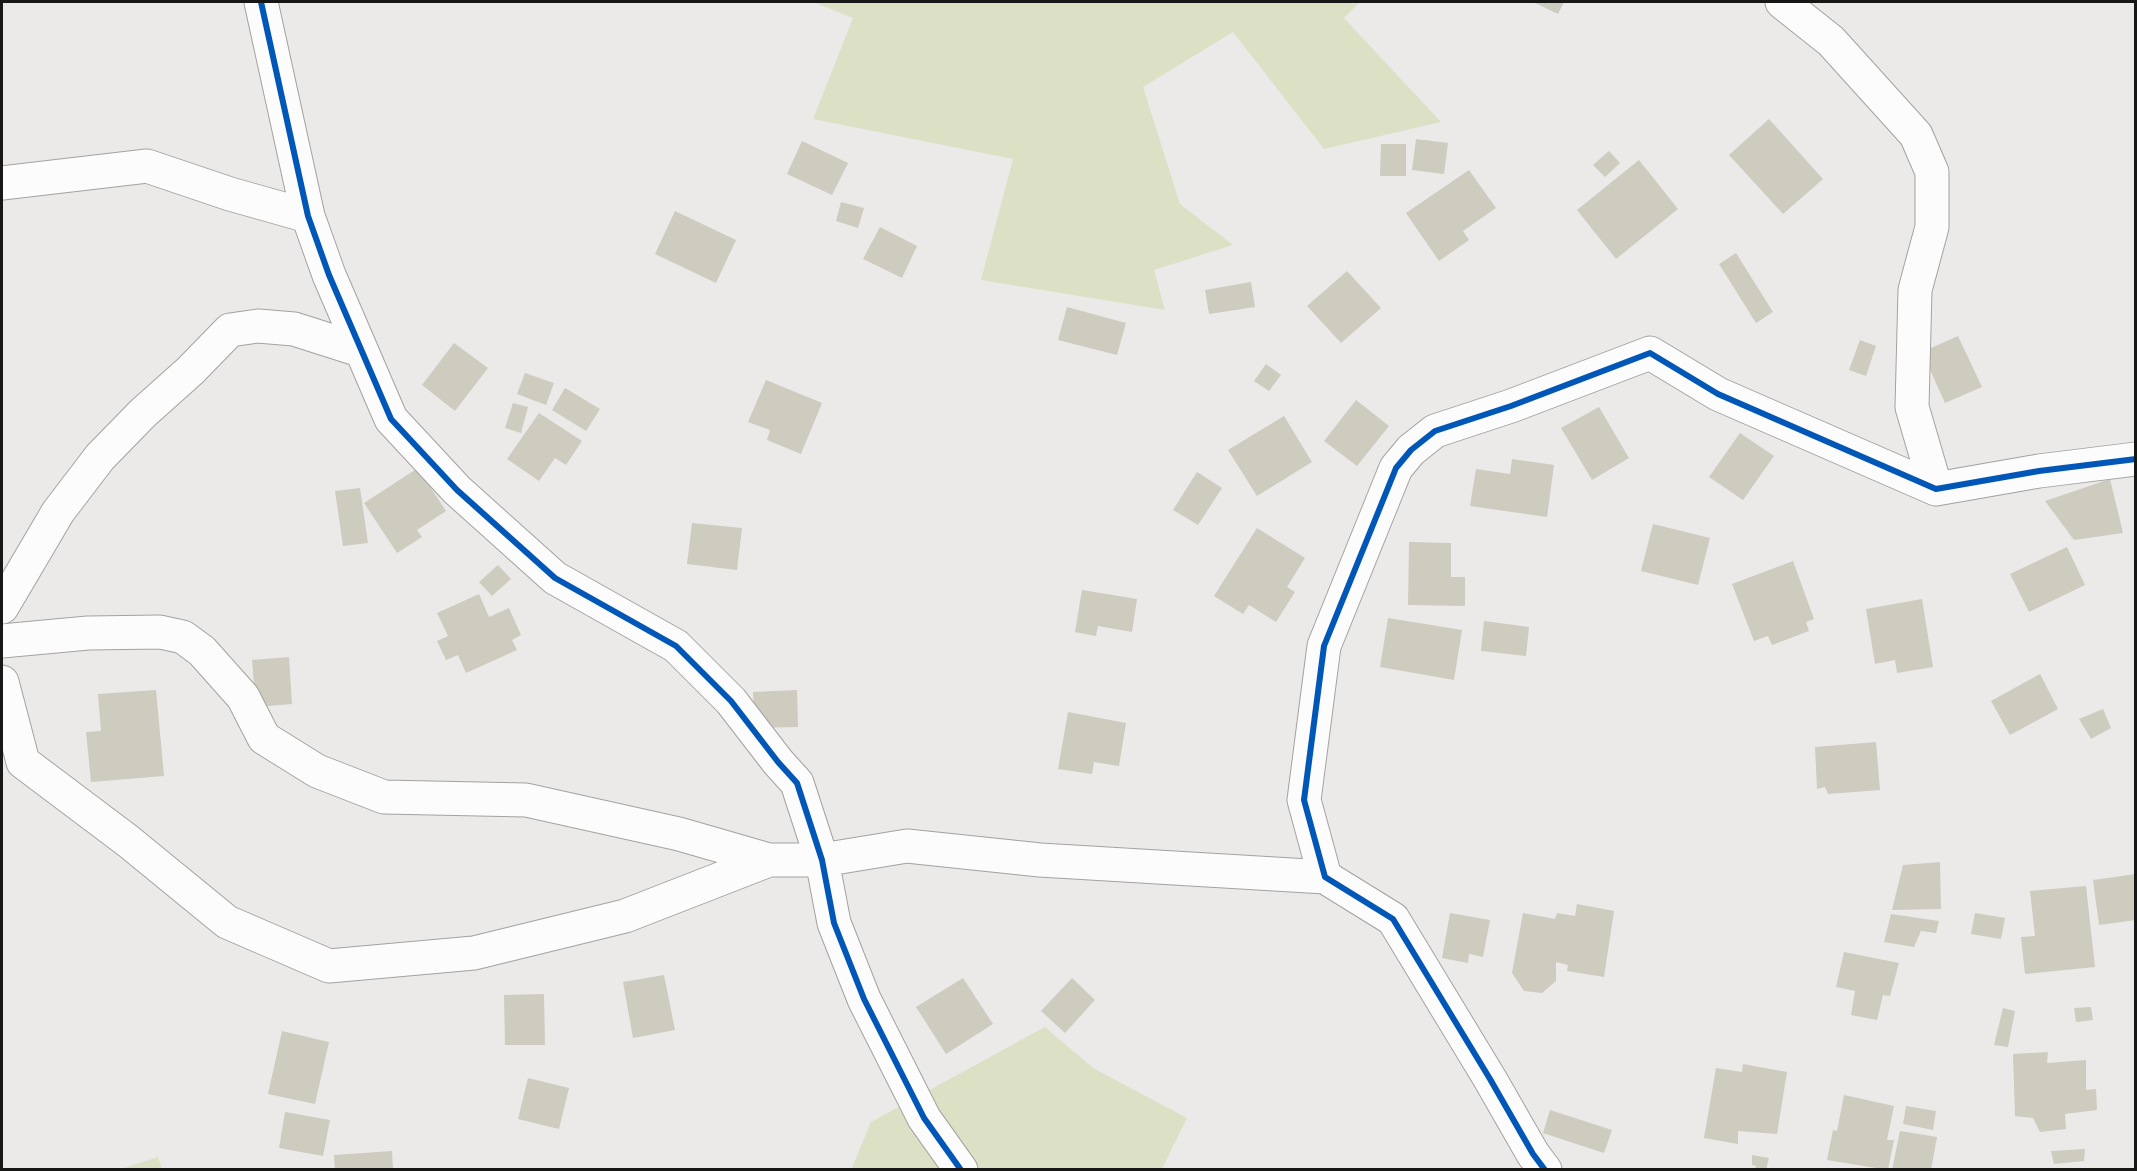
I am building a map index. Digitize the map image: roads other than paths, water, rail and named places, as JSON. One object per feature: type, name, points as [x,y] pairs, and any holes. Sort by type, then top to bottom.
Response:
[{"type":"street","points":[[261,2],[308,216],[329,275],[391,419],[457,490],[555,578],[675,646],[731,701],[797,783],[822,860],[834,923],[864,999],[924,1119],[962,1170]]},
{"type":"street","points":[[1782,2],[1831,41],[1916,135],[1932,172],[1932,227],[1915,290],[1912,407],[1936,489]]},
{"type":"street","points":[[2,183],[147,166],[230,194],[308,216]]},
{"type":"street","points":[[2,607],[58,512],[100,457],[230,330],[258,326],[294,329],[360,350]]},
{"type":"street","points":[[1325,877],[1304,800],[1324,646],[1395,468],[1411,450],[1435,431],[1511,406],[1650,353],[1718,394],[1936,489],[2039,471],[2136,459]]},
{"type":"street","points":[[2,641],[98,633],[160,632],[183,637],[202,651],[243,697],[264,738],[317,771],[384,797],[526,800],[680,834],[769,860],[822,860],[907,846],[1040,860],[1325,877],[1393,919],[1533,1154],[1545,1170]]},
{"type":"street","points":[[2,682],[23,762],[128,841],[227,922],[329,966],[474,953],[625,916],[769,860]]}]
